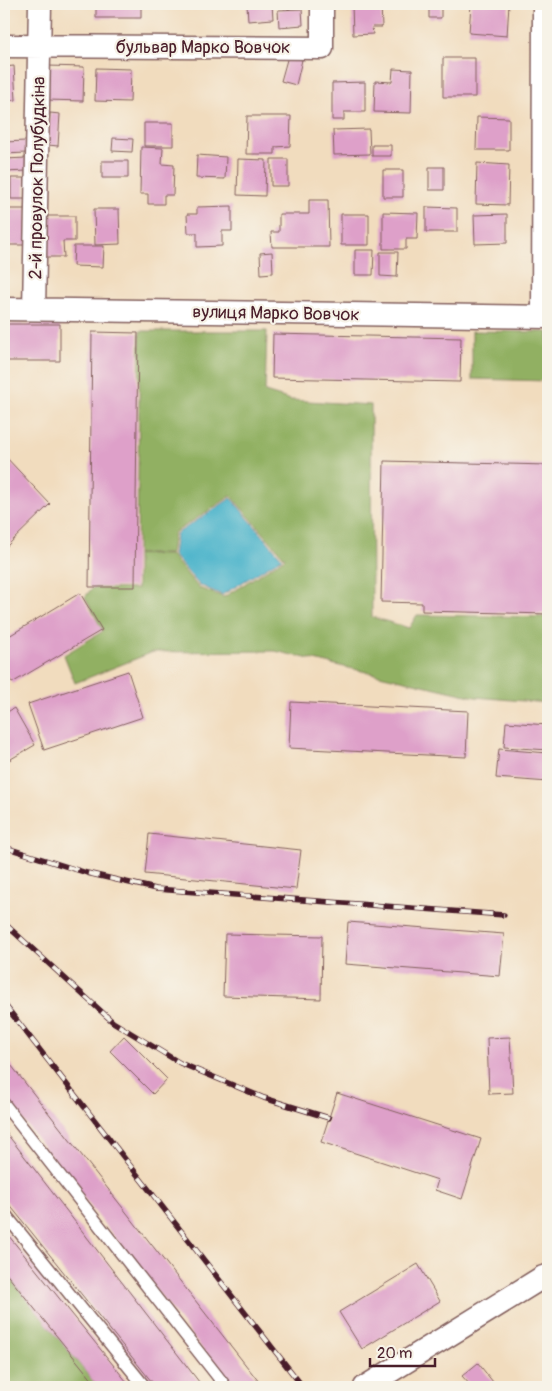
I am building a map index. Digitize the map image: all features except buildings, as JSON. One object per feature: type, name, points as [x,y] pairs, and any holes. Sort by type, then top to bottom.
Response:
[{"type":"street","points":[[40,4],[40,46]]},
{"type":"street","name":"бульвар Марко Вовчок","points":[[4,46],[322,48],[322,4]]},
{"type":"street","points":[[544,4],[546,317]]},
{"type":"street","name":"2-й провулок Полубудкіна","points":[[34,310],[40,46]]},
{"type":"street","name":"вулиця Марко Вовчок","points":[[4,309],[546,317]]},
{"type":"street","points":[[365,1387],[546,1279]]},
{"type":"lane","points":[[4,1104],[226,1387]]},
{"type":"lane","points":[[4,1213],[145,1387]]},
{"type":"green space","points":[[140,331],[267,331],[265,392],[291,400],[371,405],[372,617],[409,628],[417,615],[548,617],[548,703],[475,697],[275,651],[153,652],[75,683],[64,655],[103,631],[85,597],[92,588],[137,589],[137,554]],"holes":[[[231,496],[285,558],[224,597],[199,588],[171,555],[137,554],[171,554],[174,533]]]},
{"type":"green space","points":[[472,331],[548,332],[548,381],[472,379]]},
{"type":"green space","points":[[4,1271],[98,1387],[4,1387]]},
{"type":"water","points":[[231,498],[282,558],[222,595],[199,585],[173,555],[176,534]]},
{"type":"railway","points":[[4,847],[87,873],[156,889],[504,915]]},
{"type":"railway","points":[[4,923],[113,1022],[180,1063],[264,1098],[329,1118]]},
{"type":"railway","points":[[4,1004],[303,1387]]}]
